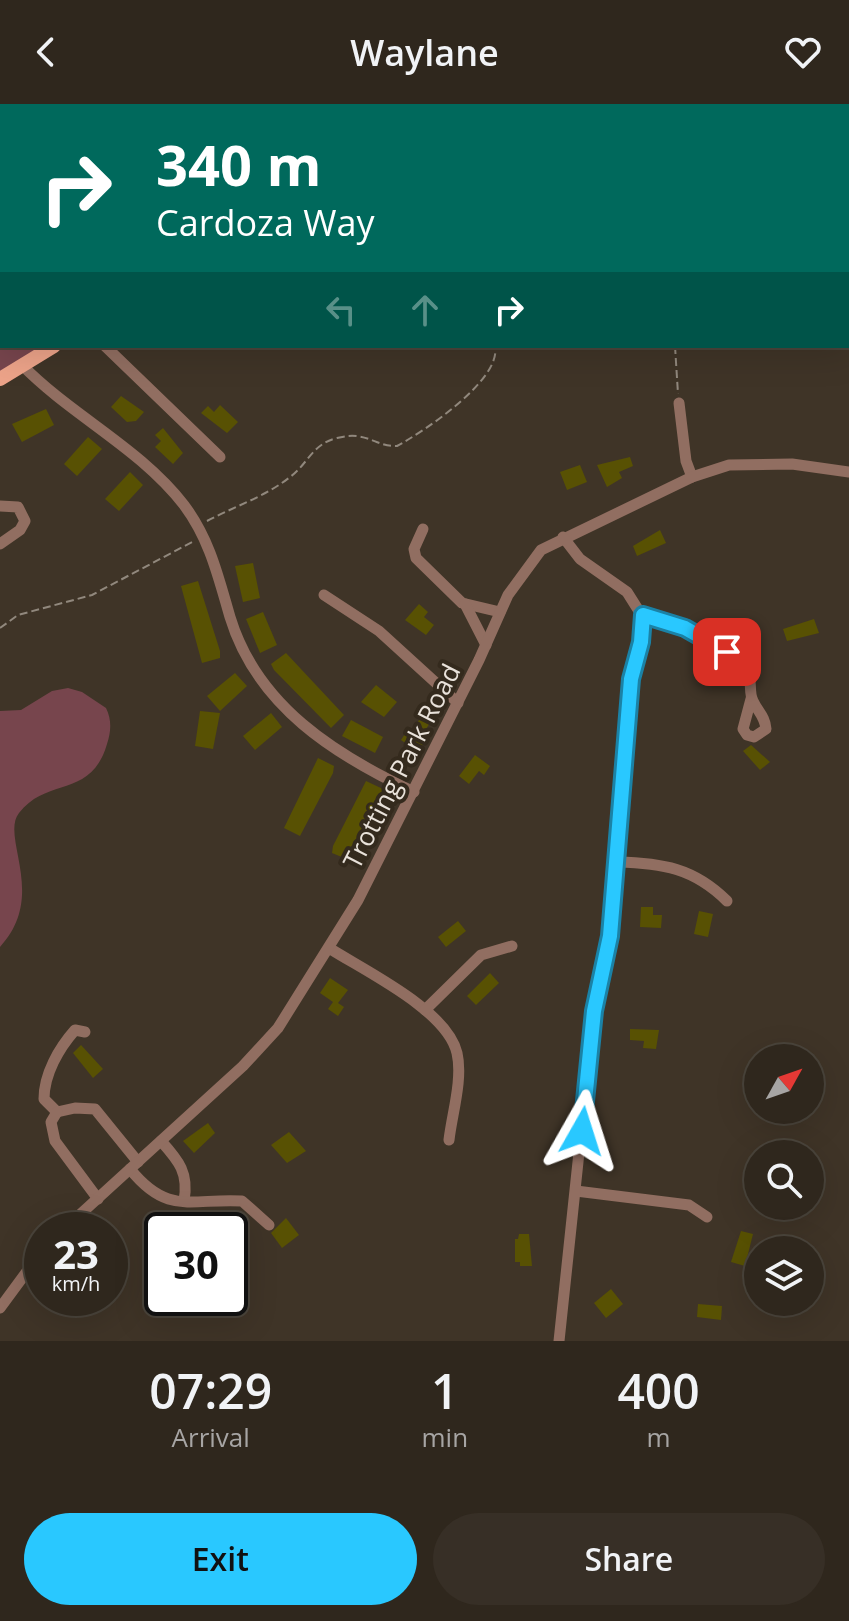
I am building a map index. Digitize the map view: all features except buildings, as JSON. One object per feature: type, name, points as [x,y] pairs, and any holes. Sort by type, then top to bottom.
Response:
[{"type":"main road","points":[[0,379],[51,348]]},
{"type":"street","points":[[107,348],[220,457]]},
{"type":"street","points":[[22,365],[47,389],[130,452],[181,501],[201,530],[221,576],[230,617],[245,656],[273,696],[330,748],[414,792]]},
{"type":"street","points":[[679,403],[686,461],[692,477]]},
{"type":"street","name":"Trotting Park Road","points":[[83,1212],[243,1066],[278,1028],[329,948],[414,792],[523,570],[541,550],[692,477],[729,465],[759,462],[849,472]]},
{"type":"street","points":[[0,506],[18,507],[25,521],[20,530],[0,544]]},
{"type":"street","points":[[423,529],[414,549],[416,558],[449,593],[465,604],[500,612]]},
{"type":"street","points":[[563,537],[580,559],[627,592],[643,615],[685,628],[727,652],[749,674],[751,699]]},
{"type":"street","points":[[324,595],[379,631],[458,703]]},
{"type":"street","points":[[465,604],[486,645]]},
{"type":"street","points":[[559,1341],[594,1011],[610,936],[631,679],[641,642],[643,615]]},
{"type":"street","points":[[617,862],[668,865],[714,889],[727,901]]},
{"type":"street","points":[[425,1010],[481,955],[512,946]]},
{"type":"street","points":[[329,948],[425,1010],[452,1040],[457,1052],[449,1140]]},
{"type":"street","points":[[57,1112],[44,1099],[47,1076],[75,1030],[85,1032]]},
{"type":"street","points":[[98,1199],[55,1141],[51,1122],[57,1112],[75,1108],[95,1109],[155,1195],[184,1201],[242,1201],[269,1225]]},
{"type":"street","points":[[161,1141],[182,1166],[187,1184],[184,1201]]},
{"type":"street","points":[[576,1191],[689,1205],[707,1217]]},
{"type":"street","points":[[0,1308],[24,1275]]},
{"type":"path","points":[[0,628],[18,615],[92,595],[117,584],[290,478],[310,453],[335,438],[359,435],[397,446],[428,429],[449,413],[493,363],[495,348]]},
{"type":"path","points":[[675,348],[679,403]]},
{"type":"shaded area","points":[[0,348],[44,348],[0,374]]},
{"type":"shaded area","points":[[68,688],[82,692],[106,708],[110,722],[108,740],[100,761],[91,773],[43,794],[19,813],[15,837],[22,888],[21,908],[14,927],[0,947],[0,711],[21,710],[52,691]]},
{"type":"route","points":[[582,1131],[594,1011],[610,936],[631,679],[641,642],[643,615],[685,628],[727,652]]}]
